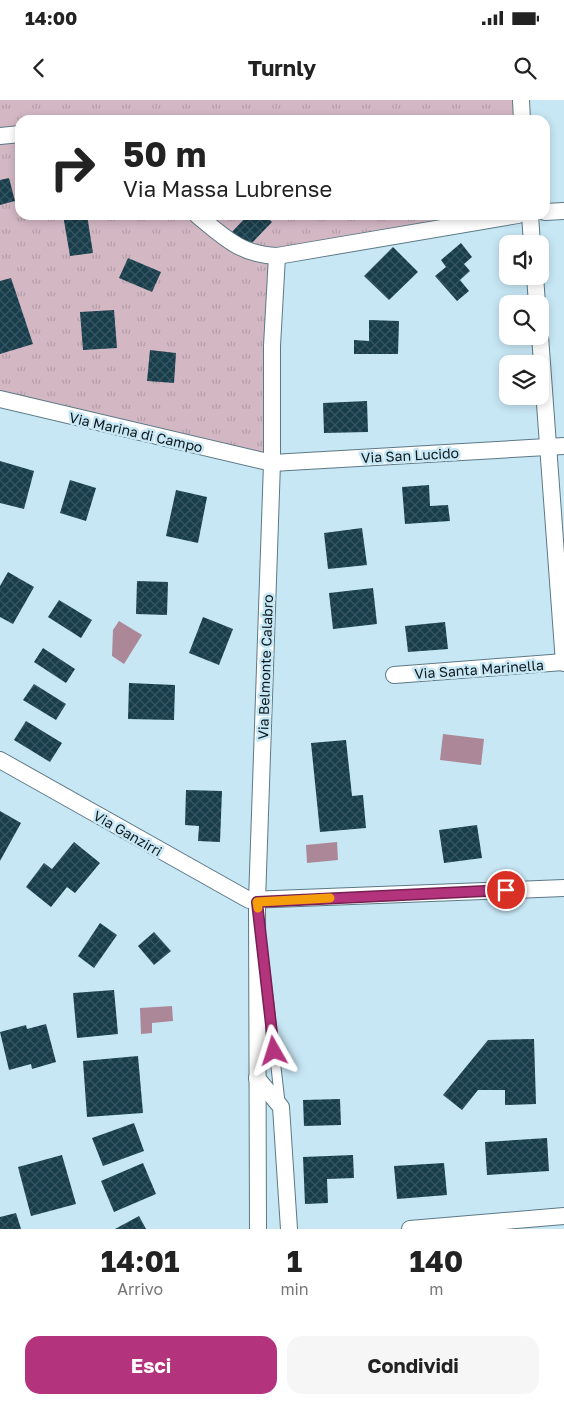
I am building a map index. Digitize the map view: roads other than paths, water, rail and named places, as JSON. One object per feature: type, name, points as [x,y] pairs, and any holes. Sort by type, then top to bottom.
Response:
[{"type":"street","points":[[521,100],[522,115]]},
{"type":"street","points":[[0,136],[15,134]]},
{"type":"street","points":[[550,212],[564,211]]},
{"type":"street","points":[[203,220],[233,244],[249,252],[277,256],[489,220]]},
{"type":"street","points":[[530,220],[531,235]]},
{"type":"street","name":"Via Belmonte Calabro","points":[[258,1229],[257,902],[272,463],[272,346],[277,256]]},
{"type":"street","points":[[541,345],[557,446],[564,662]]},
{"type":"street","name":"Via Marina di Campo","points":[[0,400],[272,463]]},
{"type":"street","name":"Via San Lucido","points":[[272,463],[557,446]]},
{"type":"street","name":"Via Santa Marinella","points":[[394,675],[564,662]]},
{"type":"street","name":"Via Ganzirri","points":[[0,760],[235,895],[257,902]]},
{"type":"street","points":[[257,902],[564,888]]},
{"type":"street","points":[[258,1078],[281,1107],[288,1229]]},
{"type":"street","points":[[410,1229],[564,1216]]},
{"type":"lane","points":[[257,902],[281,1107]]}]
